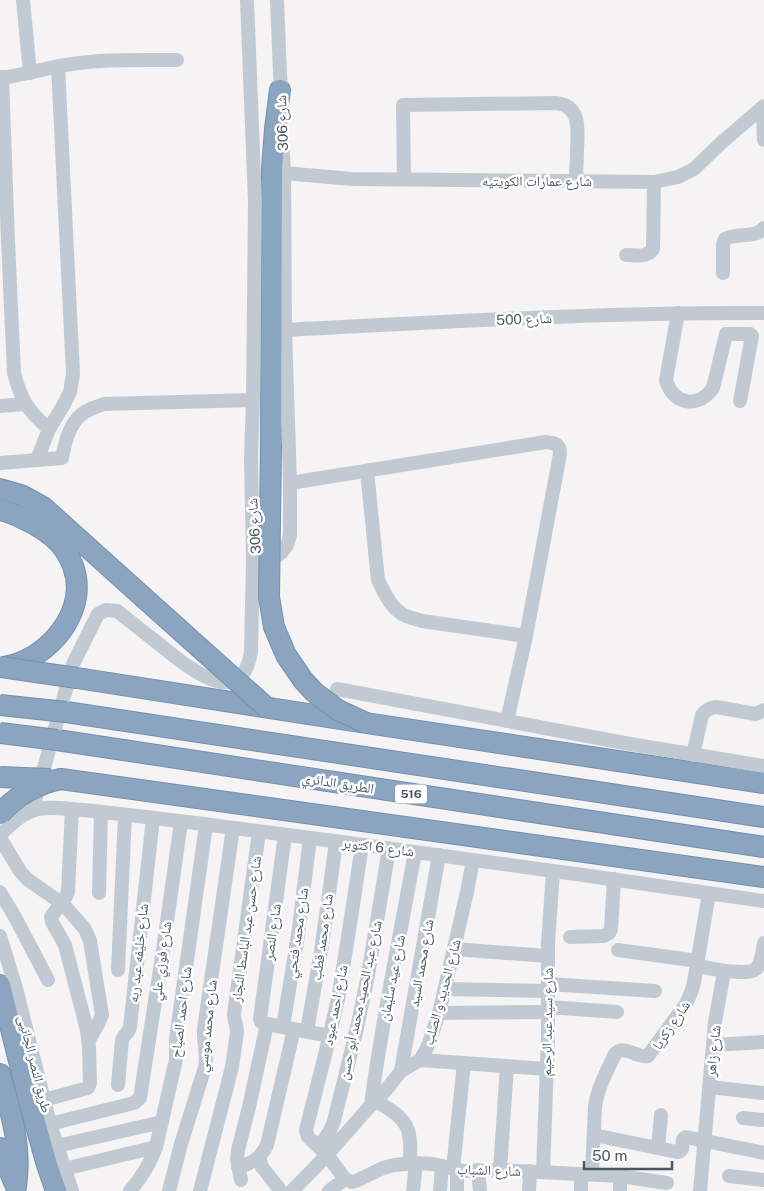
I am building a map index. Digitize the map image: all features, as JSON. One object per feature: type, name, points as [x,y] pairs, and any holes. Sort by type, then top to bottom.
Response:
[{"type":"highway","points":[[280,90],[272,168],[269,597],[271,612],[274,627],[282,648],[303,680],[314,692],[338,710],[366,723]]},
{"type":"highway","points":[[0,489],[21,495],[43,507],[267,708]]},
{"type":"highway","points":[[0,510],[27,520],[55,538],[68,555],[76,575],[76,596],[71,616],[59,633],[50,643],[30,658],[2,667]]},
{"type":"highway","points":[[2,667],[764,783]]},
{"type":"highway","name":"516","points":[[0,705],[66,712],[764,817]]},
{"type":"highway","name":"الطريق الدائري","points":[[0,733],[764,847]]},
{"type":"highway","points":[[0,777],[61,780],[764,877]]},
{"type":"highway","points":[[0,814],[25,793],[48,782],[61,780]]},
{"type":"highway","points":[[0,985],[31,1109],[56,1191]]},
{"type":"highway","points":[[0,1074],[16,1136],[18,1162],[16,1189]]},
{"type":"highway","points":[[0,1148],[16,1189]]},
{"type":"street","points":[[23,0],[30,73]]},
{"type":"street","name":"شارع 306","points":[[247,0],[254,202],[251,458],[253,560],[273,559],[282,553],[290,535],[285,330],[284,173],[277,0]]},
{"type":"street","points":[[49,429],[35,417],[25,404],[18,389],[14,373],[4,242],[1,78],[88,62],[177,60]]},
{"type":"street","points":[[37,460],[49,429],[70,392],[73,374],[58,66]]},
{"type":"street","points":[[404,179],[403,105],[556,102],[568,106],[578,124],[576,181]]},
{"type":"street","points":[[764,106],[764,140]]},
{"type":"street","name":"شارع عمارات الكويتيه","points":[[284,173],[352,179],[654,182],[678,177],[694,169],[764,106]]},
{"type":"street","points":[[626,255],[646,255],[652,251],[654,182]]},
{"type":"street","points":[[723,274],[723,244],[725,239],[735,235],[757,234],[764,228]]},
{"type":"street","points":[[678,313],[666,380],[668,388],[679,399],[695,402],[702,399],[713,388],[726,334],[750,334],[752,336],[740,401]]},
{"type":"street","name":"شارع 500","points":[[285,330],[678,313],[764,313]]},
{"type":"street","points":[[0,463],[62,458],[65,441],[81,414],[104,404],[253,400]]},
{"type":"street","points":[[0,406],[25,404]]},
{"type":"street","points":[[290,483],[546,442],[553,442],[558,445],[560,454],[526,636],[507,721]]},
{"type":"street","points":[[367,471],[378,580],[393,606],[405,616],[422,621],[526,636]]},
{"type":"street","points":[[32,810],[73,664],[98,614],[106,610],[117,611],[171,655],[194,671],[206,678],[230,683],[237,680],[243,674],[248,668],[250,660],[253,560]]},
{"type":"street","points":[[337,689],[693,755],[764,766]]},
{"type":"street","points":[[693,755],[702,715],[705,711],[716,707],[756,714],[764,710]]},
{"type":"street","name":"شارع 6 اكتوبر","points":[[0,837],[12,823],[32,810],[50,808],[72,809],[206,824],[764,901]]},
{"type":"street","points":[[44,1100],[84,1089],[90,1085],[88,1040],[65,945],[51,920],[52,915],[65,898],[69,887],[72,809]]},
{"type":"street","points":[[99,892],[101,812]]},
{"type":"street","points":[[118,970],[125,815]]},
{"type":"street","name":"شارع خليفه عبد ربه","points":[[118,1084],[122,1040],[129,1032],[130,1027],[153,818]]},
{"type":"street","name":"شارع فوزي علي","points":[[50,1124],[134,1103],[141,1096],[181,822]]},
{"type":"street","name":"شارع احمد الصباح","points":[[130,1191],[147,1168],[156,1147],[176,1060],[176,1039],[206,824]]},
{"type":"street","name":"شارع محمد موسي","points":[[169,1191],[181,1144],[205,1067],[204,1029],[233,828]]},
{"type":"street","name":"شارع حسن عبد الباسط النجار","points":[[200,1191],[232,1067],[237,1026],[234,1014],[259,832]]},
{"type":"street","name":"شارع النصر","points":[[267,1024],[261,1022],[260,1016],[285,835]]},
{"type":"street","points":[[0,837],[20,871],[27,879],[67,907],[85,929],[90,941],[102,1015],[88,1040]]},
{"type":"street","name":"شارع محمد فتحي","points":[[295,1029],[298,936],[310,838]]},
{"type":"street","name":"شارع محمد قطب","points":[[295,1029],[322,945],[336,842]]},
{"type":"street","name":"شارع احمد عبود","points":[[323,1151],[308,1138],[306,1126],[338,999],[362,845]]},
{"type":"street","name":"شارع عبد الحميد محمد أبو حسن","points":[[323,1151],[334,1121],[368,975],[389,849]]},
{"type":"street","name":"شارع عيد سليمان","points":[[373,1103],[387,998],[415,852]]},
{"type":"street","name":"شارع محمد السيد","points":[[401,1071],[439,855]]},
{"type":"street","name":"شارع الحديد و الصلب","points":[[298,1189],[323,1151],[386,1090],[401,1071],[420,1060],[430,1044],[445,990],[474,860]]},
{"type":"street","name":"شارع سيد عبد الرحيم","points":[[529,1191],[537,1171],[547,1069],[547,987],[553,872]]},
{"type":"street","points":[[570,937],[604,936],[609,933],[611,929],[614,879]]},
{"type":"street","points":[[0,892],[48,980]]},
{"type":"street","name":"شارع زكريا","points":[[581,1191],[594,1135],[597,1097],[603,1080],[615,1054],[621,1050],[645,1057],[652,1053],[686,1004],[692,990],[709,893]]},
{"type":"street","name":"طريق النصر الجانيى","points":[[0,936],[16,988],[50,1124],[72,1191]]},
{"type":"street","points":[[618,950],[744,973],[756,969],[761,962],[764,943]]},
{"type":"street","points":[[454,948],[548,956]]},
{"type":"street","name":"شارع زاهر","points":[[700,1191],[718,1001],[725,971]]},
{"type":"street","points":[[445,990],[547,987],[654,991]]},
{"type":"street","points":[[439,1013],[548,1009],[617,1012]]},
{"type":"street","points":[[295,1029],[267,1145],[259,1158],[240,1174],[238,1150],[250,1108],[267,1024],[295,1029],[330,1036]]},
{"type":"street","points":[[713,1045],[764,1042]]},
{"type":"street","points":[[420,1060],[547,1069]]},
{"type":"street","points":[[440,1191],[450,1168],[464,1063]]},
{"type":"street","points":[[500,1170],[507,1066]]},
{"type":"street","points":[[709,1087],[764,1093]]},
{"type":"street","points":[[373,1103],[396,1114],[406,1127],[409,1134],[413,1163],[413,1191]]},
{"type":"street","points":[[658,1148],[661,1115]]},
{"type":"street","points":[[743,1118],[764,1120]]},
{"type":"street","points":[[57,1146],[162,1122]]},
{"type":"street","points":[[594,1135],[679,1151],[682,1149],[682,1140],[685,1137],[764,1152]]},
{"type":"street","points":[[64,1169],[156,1147]]},
{"type":"street","points":[[323,1151],[345,1179],[330,1191]]},
{"type":"street","points":[[259,1158],[262,1167],[281,1191]]},
{"type":"street","name":"شارع الشباب","points":[[345,1179],[356,1181],[383,1168],[413,1163],[478,1170],[620,1176],[667,1183]]},
{"type":"street","points":[[450,1168],[457,1191]]},
{"type":"street","points":[[478,1170],[480,1191]]},
{"type":"street","points":[[620,1176],[620,1191]]},
{"type":"street","points":[[729,1176],[764,1180]]}]
